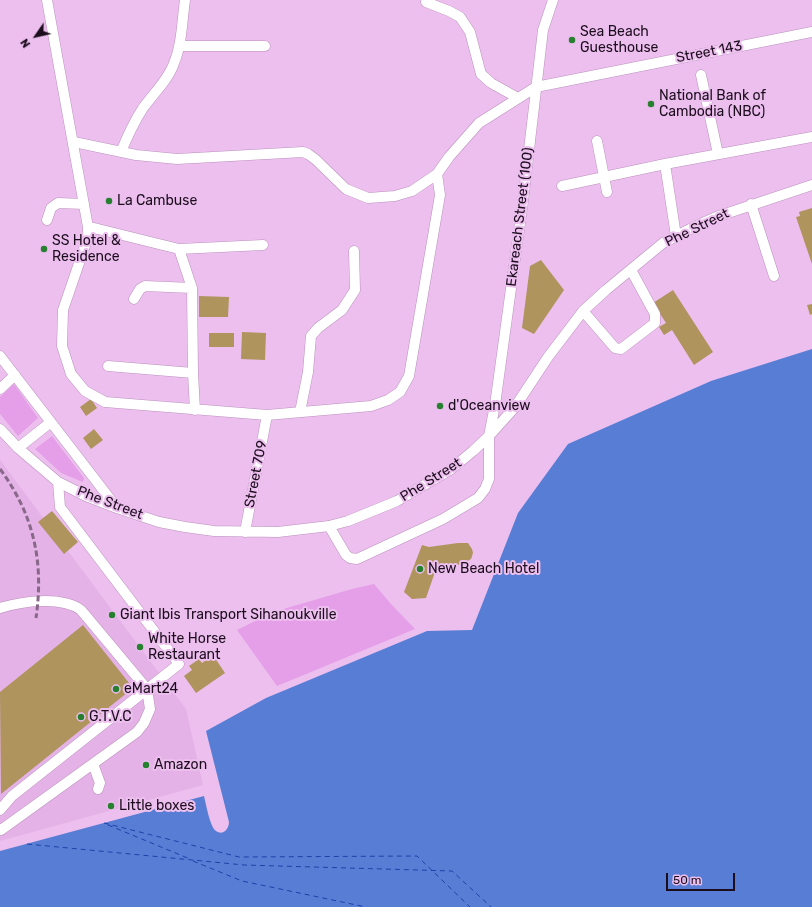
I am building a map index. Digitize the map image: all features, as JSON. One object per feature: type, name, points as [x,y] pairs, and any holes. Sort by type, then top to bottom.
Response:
[{"type":"street","points":[[47,0],[74,142],[88,227],[88,237],[63,310],[62,346],[71,374],[85,391],[105,402],[267,415],[371,406],[388,400],[400,392],[409,376],[440,195],[437,174],[412,191],[395,196],[368,198],[346,189],[315,159],[303,152],[177,158],[121,152],[74,142]]},
{"type":"street","points":[[121,152],[142,109],[160,86],[174,64],[179,46],[185,0]]},
{"type":"street","name":"Ekareach Street (100)","points":[[329,526],[346,555],[350,558],[357,559],[442,518],[478,498],[485,489],[489,479],[489,436],[496,397],[522,209],[544,30],[553,0]]},
{"type":"street","points":[[426,2],[450,11],[460,17],[470,32],[482,74],[491,83],[518,98]]},
{"type":"street","name":"Street 143","points":[[437,174],[449,157],[479,122],[536,88],[812,32]]},
{"type":"street","points":[[179,46],[265,46]]},
{"type":"street","points":[[701,75],[718,154]]},
{"type":"street","points":[[562,186],[665,164],[812,137]]},
{"type":"street","points":[[597,140],[607,192]]},
{"type":"street","points":[[665,164],[676,236]]},
{"type":"street","name":"Phe Street","points":[[0,429],[18,448],[58,482],[86,496],[159,522],[214,531],[246,532],[278,532],[329,526],[371,512],[397,501],[450,470],[489,436],[515,407],[548,357],[583,311],[663,243],[716,217],[750,204],[812,185]]},
{"type":"street","points":[[46,220],[53,205],[58,203],[84,204]]},
{"type":"street","points":[[750,204],[774,276]]},
{"type":"street","points":[[88,227],[98,228],[179,249],[263,245]]},
{"type":"street","points":[[179,249],[192,288],[195,410]]},
{"type":"street","points":[[300,412],[308,372],[311,336],[318,328],[342,310],[355,290],[354,251]]},
{"type":"street","points":[[583,311],[615,348],[622,349],[654,323],[655,314],[631,270]]},
{"type":"street","points":[[134,299],[140,289],[145,286],[192,288]]},
{"type":"street","points":[[0,356],[117,508]]},
{"type":"street","points":[[108,366],[193,373]]},
{"type":"street","points":[[0,389],[15,375]]},
{"type":"street","points":[[496,397],[502,407],[508,409],[515,407]]},
{"type":"street","name":"Street 709","points":[[246,532],[267,415]]},
{"type":"street","points":[[18,448],[51,422]]},
{"type":"street","points":[[0,810],[12,796],[179,664],[60,507],[58,482]]},
{"type":"street","points":[[0,608],[11,604],[39,601],[74,605],[81,610],[147,689],[150,709],[144,723],[137,732],[1,830],[0,829]]},
{"type":"street","points":[[92,764],[100,783],[98,789]]},
{"type":"shaded area","points":[[14,384],[38,418],[18,436],[0,414],[0,397]]},
{"type":"shaded area","points":[[52,436],[84,478],[83,482],[61,473],[35,449]]},
{"type":"shaded area","points":[[0,460],[186,709],[203,785],[0,841]]},
{"type":"shaded area","points":[[374,584],[415,629],[277,686],[237,630],[273,612]]},
{"type":"water","points":[[812,349],[812,907],[0,907],[0,851],[204,796],[208,815],[214,829],[221,833],[225,831],[229,822],[206,731],[266,698],[427,631],[472,630],[518,513],[568,444],[711,381]]},
{"type":"building","points":[[812,208],[812,264],[796,217],[800,216],[799,212]]},
{"type":"building","points":[[541,260],[564,290],[534,334],[522,328],[530,266]]},
{"type":"building","points":[[673,290],[713,352],[694,365],[672,330],[664,335],[659,327],[666,323],[653,303]]},
{"type":"building","points":[[199,296],[229,297],[228,317],[199,317]]},
{"type":"building","points":[[812,304],[812,314],[810,315],[807,305]]},
{"type":"building","points":[[242,332],[266,333],[265,360],[241,359]]},
{"type":"building","points":[[209,333],[234,333],[234,347],[209,347]]},
{"type":"building","points":[[91,399],[97,408],[86,416],[80,407]]},
{"type":"building","points":[[94,429],[103,440],[91,449],[83,438]]},
{"type":"building","points":[[52,511],[78,542],[64,554],[38,522]]},
{"type":"building","points":[[468,543],[473,553],[471,559],[462,564],[443,568],[435,572],[426,598],[412,599],[404,592],[422,545],[429,547]]},
{"type":"building","points":[[83,625],[133,688],[1,794],[0,692]]},
{"type":"building","points":[[213,655],[225,673],[196,693],[184,676],[192,670],[189,666],[199,659],[202,663]]},
{"type":"ferry route","points":[[104,823],[239,857],[417,856],[470,907]]},
{"type":"ferry route","points":[[108,825],[190,859]]},
{"type":"ferry route","points":[[27,844],[244,865],[452,871],[491,907]]},
{"type":"ferry route","points":[[193,861],[242,881],[366,907]]},
{"type":"railway","points":[[0,469],[12,486],[21,504],[34,540],[39,578],[36,618]]},
{"type":"place","name":"Sea Beach Guesthouse","points":[[572,40]]},
{"type":"place","name":"National Bank of Cambodia (NBC)","points":[[651,104]]},
{"type":"place","name":"La Cambuse","points":[[109,201]]},
{"type":"place","name":"SS Hotel & Residence","points":[[44,249]]},
{"type":"place","name":"d'Oceanview","points":[[440,406]]},
{"type":"place","name":"New Beach Hotel","points":[[420,569]]},
{"type":"place","name":"Giant Ibis Transport Sihanoukville","points":[[112,615]]},
{"type":"place","name":"White Horse Restaurant","points":[[140,647]]},
{"type":"place","name":"eMart24","points":[[116,689]]},
{"type":"place","name":"G.T.V.C","points":[[81,717]]},
{"type":"place","name":"Amazon","points":[[146,765]]},
{"type":"place","name":"Little boxes","points":[[111,806]]}]
